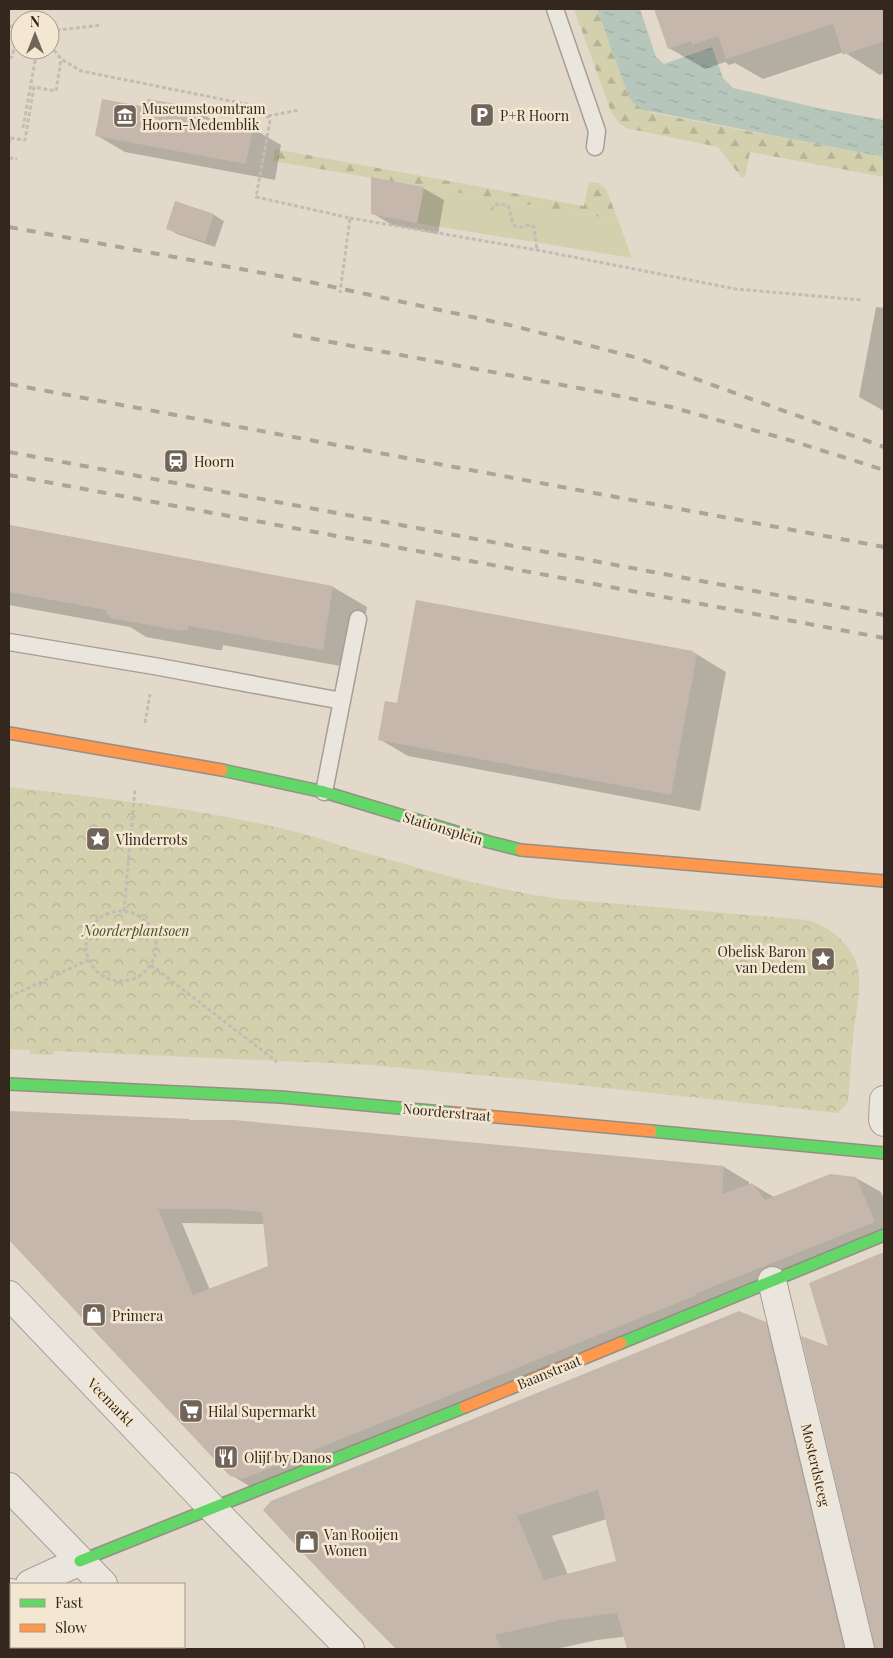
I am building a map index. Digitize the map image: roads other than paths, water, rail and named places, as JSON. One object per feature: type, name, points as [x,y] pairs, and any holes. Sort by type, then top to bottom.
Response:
[{"type":"street","name":"Stationsplein","points":[[9,733],[205,766],[324,792],[490,842],[523,850],[884,881]]},
{"type":"street","name":"Noorderstraat","points":[[9,1084],[281,1097],[884,1153]]},
{"type":"street","points":[[884,1100],[884,1122]]},
{"type":"street","name":"Baanstraat","points":[[213,1509],[884,1235]]},
{"type":"street","name":"Mosterdsteeg","points":[[772,1281],[860,1649]]},
{"type":"street","name":"Veemarkt","points":[[9,1295],[213,1509],[350,1649]]},
{"type":"street","points":[[9,1487],[102,1583]]},
{"type":"street","points":[[32,1583],[80,1561],[213,1509]]},
{"type":"lane","points":[[555,9],[597,131],[595,147]]},
{"type":"lane","points":[[324,792],[358,620]]},
{"type":"lane","points":[[9,642],[154,666],[342,701]]},
{"type":"water","points":[[597,9],[640,9],[656,57],[664,64],[712,47],[723,78],[733,88],[818,108],[884,120],[884,157],[643,110],[633,103],[628,95]]},
{"type":"railway","points":[[9,227],[301,280],[514,326],[638,358],[884,447]]},
{"type":"railway","points":[[293,335],[671,407],[789,440],[884,470]]},
{"type":"railway","points":[[9,384],[884,547]]},
{"type":"railway","points":[[9,452],[884,615]]},
{"type":"railway","points":[[9,475],[884,638]]},
{"type":"place","name":"P+R Hoorn","points":[[482,115]]},
{"type":"place","name":"Museumstoomtram Hoorn-Medemblik","points":[[125,116]]},
{"type":"place","name":"Hoorn","points":[[176,461]]},
{"type":"place","name":"Vlinderrots","points":[[98,839]]},
{"type":"place","name":"Obelisk Baron van Dedem","points":[[823,959]]},
{"type":"place","name":"Primera","points":[[94,1315]]},
{"type":"place","name":"Hilal Supermarkt","points":[[191,1411]]},
{"type":"place","name":"Olijf by Danos","points":[[226,1457]]},
{"type":"place","name":"Van Rooijen Wonen","points":[[307,1542]]},
{"type":"park label","name":"Noorderplantsoen","points":[[136,930]]}]
